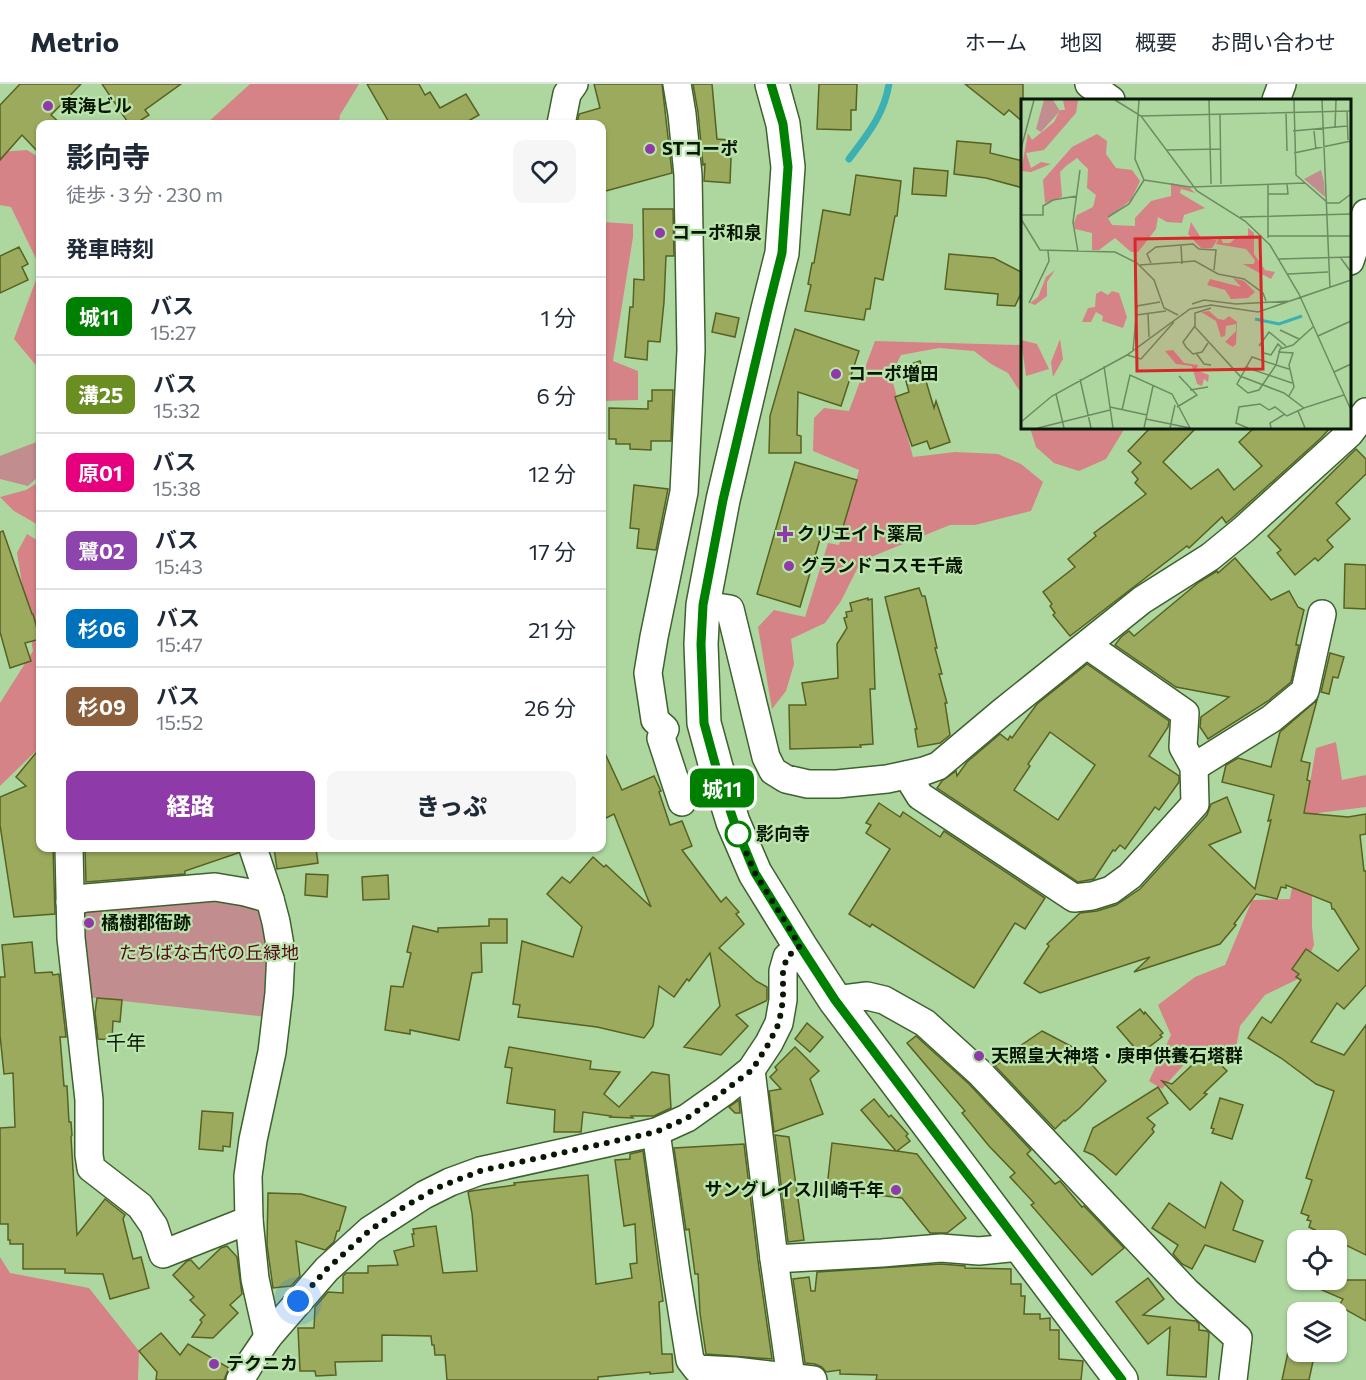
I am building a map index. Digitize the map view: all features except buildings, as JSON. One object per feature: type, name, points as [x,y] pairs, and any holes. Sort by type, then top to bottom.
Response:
[{"type":"main road","points":[[772,84],[783,124],[788,167],[782,253],[723,500],[703,605],[701,644],[704,723],[734,822],[755,873],[800,946],[835,1000],[1122,1380]]},
{"type":"street","points":[[562,120],[567,94],[574,84]]},
{"type":"street","points":[[665,729],[656,720],[648,673],[684,492],[691,350],[688,175],[677,84]]},
{"type":"street","points":[[1089,84],[1110,99]]},
{"type":"street","points":[[1276,99],[1282,84]]},
{"type":"street","points":[[1351,261],[1366,213]]},
{"type":"street","points":[[1351,265],[1366,273]]},
{"type":"street","points":[[703,605],[730,609],[766,757],[773,771],[786,779],[808,784],[837,784],[887,779],[924,771],[938,766],[1142,600],[1210,557],[1349,434],[1366,412]]},
{"type":"street","points":[[1194,767],[1271,719],[1305,692],[1322,614]]},
{"type":"street","points":[[907,775],[920,796],[1074,898],[1092,896],[1111,890],[1130,876],[1196,804],[1194,767],[1183,747],[1185,713],[1087,645]]},
{"type":"street","points":[[665,729],[704,723]]},
{"type":"street","points":[[665,729],[661,738],[682,802]]},
{"type":"street","points":[[69,852],[71,938],[89,1100],[91,1168],[140,1206],[154,1226],[162,1254],[249,1220]]},
{"type":"street","points":[[254,852],[270,899],[281,951],[272,1053],[253,1140],[248,1176],[249,1220],[255,1279],[268,1337]]},
{"type":"street","points":[[70,902],[86,898],[215,887],[270,899]]},
{"type":"street","points":[[240,1380],[268,1337],[327,1269],[370,1230],[424,1195],[480,1171],[656,1132],[687,1118],[752,1070],[779,1023],[783,1000],[783,971],[787,957],[800,946]]},
{"type":"street","points":[[835,1000],[867,996],[884,1000],[925,1023],[980,1073],[1187,1292],[1238,1338],[1233,1380]]},
{"type":"street","points":[[656,1132],[690,1360],[698,1370],[735,1371],[802,1379],[774,1259],[752,1070]]},
{"type":"street","points":[[774,1259],[941,1248],[979,1251],[1021,1247]]},
{"type":"green space","points":[[36,442],[36,479],[28,486],[0,479],[0,456]]},
{"type":"green space","name":"たちばな古代の丘緑地","points":[[216,895],[263,906],[272,951],[267,1017],[87,997],[80,914],[88,906]]},
{"type":"shaded area","points":[[250,84],[359,84],[340,115],[339,120],[210,120]]},
{"type":"shaded area","points":[[27,150],[36,156],[36,259],[11,207],[0,205],[0,152]]},
{"type":"shaded area","points":[[606,222],[633,224],[633,237],[613,361],[638,371],[638,400],[606,401]]},
{"type":"shaded area","points":[[36,280],[36,365],[14,339]]},
{"type":"shaded area","points":[[875,341],[1021,345],[1021,393],[1008,373],[974,351],[939,348],[901,355],[891,375],[913,457],[955,452],[998,454],[1021,464],[1043,482],[1031,511],[975,525],[950,525],[861,561],[841,601],[825,623],[791,639],[794,664],[786,691],[772,709],[758,627],[774,610],[805,617],[828,543],[839,545],[859,470],[813,451],[814,418],[824,408],[849,411]]},
{"type":"shaded area","points":[[1030,429],[1124,429],[1106,459],[1079,471],[1054,463],[1036,447]]},
{"type":"shaded area","points":[[36,484],[36,524],[14,511],[0,497],[26,490]]},
{"type":"shaded area","points":[[27,534],[36,540],[36,751],[0,786],[0,703],[33,651],[17,553]]},
{"type":"shaded area","points":[[1336,742],[1342,780],[1366,775],[1366,807],[1318,813],[1312,878],[1314,945],[1300,978],[1265,995],[1240,1026],[1235,1053],[1220,1055],[1199,1048],[1162,1089],[1149,1081],[1171,1035],[1158,1005],[1195,977],[1225,965],[1252,900],[1290,899],[1316,748]]},
{"type":"shaded area","points":[[0,1257],[10,1273],[89,1288],[139,1351],[138,1380],[0,1380]]},
{"type":"waterway","points":[[849,159],[879,115],[889,84]]},
{"type":"bus line","name":"城11","points":[[771,84],[783,124],[788,167],[782,253],[723,500],[703,605],[701,644],[704,723],[734,822],[755,873],[800,946],[835,1000],[1122,1380]]},
{"type":"place","name":"東海ビル","points":[[48,106]]},
{"type":"place","name":"STコーポ","points":[[650,149]]},
{"type":"place","name":"コーポ和泉","points":[[660,233]]},
{"type":"place","name":"コーポ増田","points":[[836,374]]},
{"type":"place","name":"クリエイト薬局","points":[[785,534]]},
{"type":"place","name":"グランドコスモ千歳","points":[[789,566]]},
{"type":"place","name":"影向寺","points":[[738,834]]},
{"type":"place","name":"橘樹郡衙跡","points":[[89,923]]},
{"type":"place","name":"天照皇大神塔・庚申供養石塔群","points":[[979,1056]]},
{"type":"place","name":"サングレイス川崎千年","points":[[896,1190]]},
{"type":"place","name":"テクニカ","points":[[214,1364]]},
{"type":"district","name":"千年","points":[[126,1043]]},
{"type":"route","points":[[298,1301],[327,1269],[370,1230],[424,1195],[480,1171],[656,1132],[687,1118],[752,1070],[779,1023],[783,1000],[783,971],[787,957],[800,946],[755,873],[738,834]]}]
